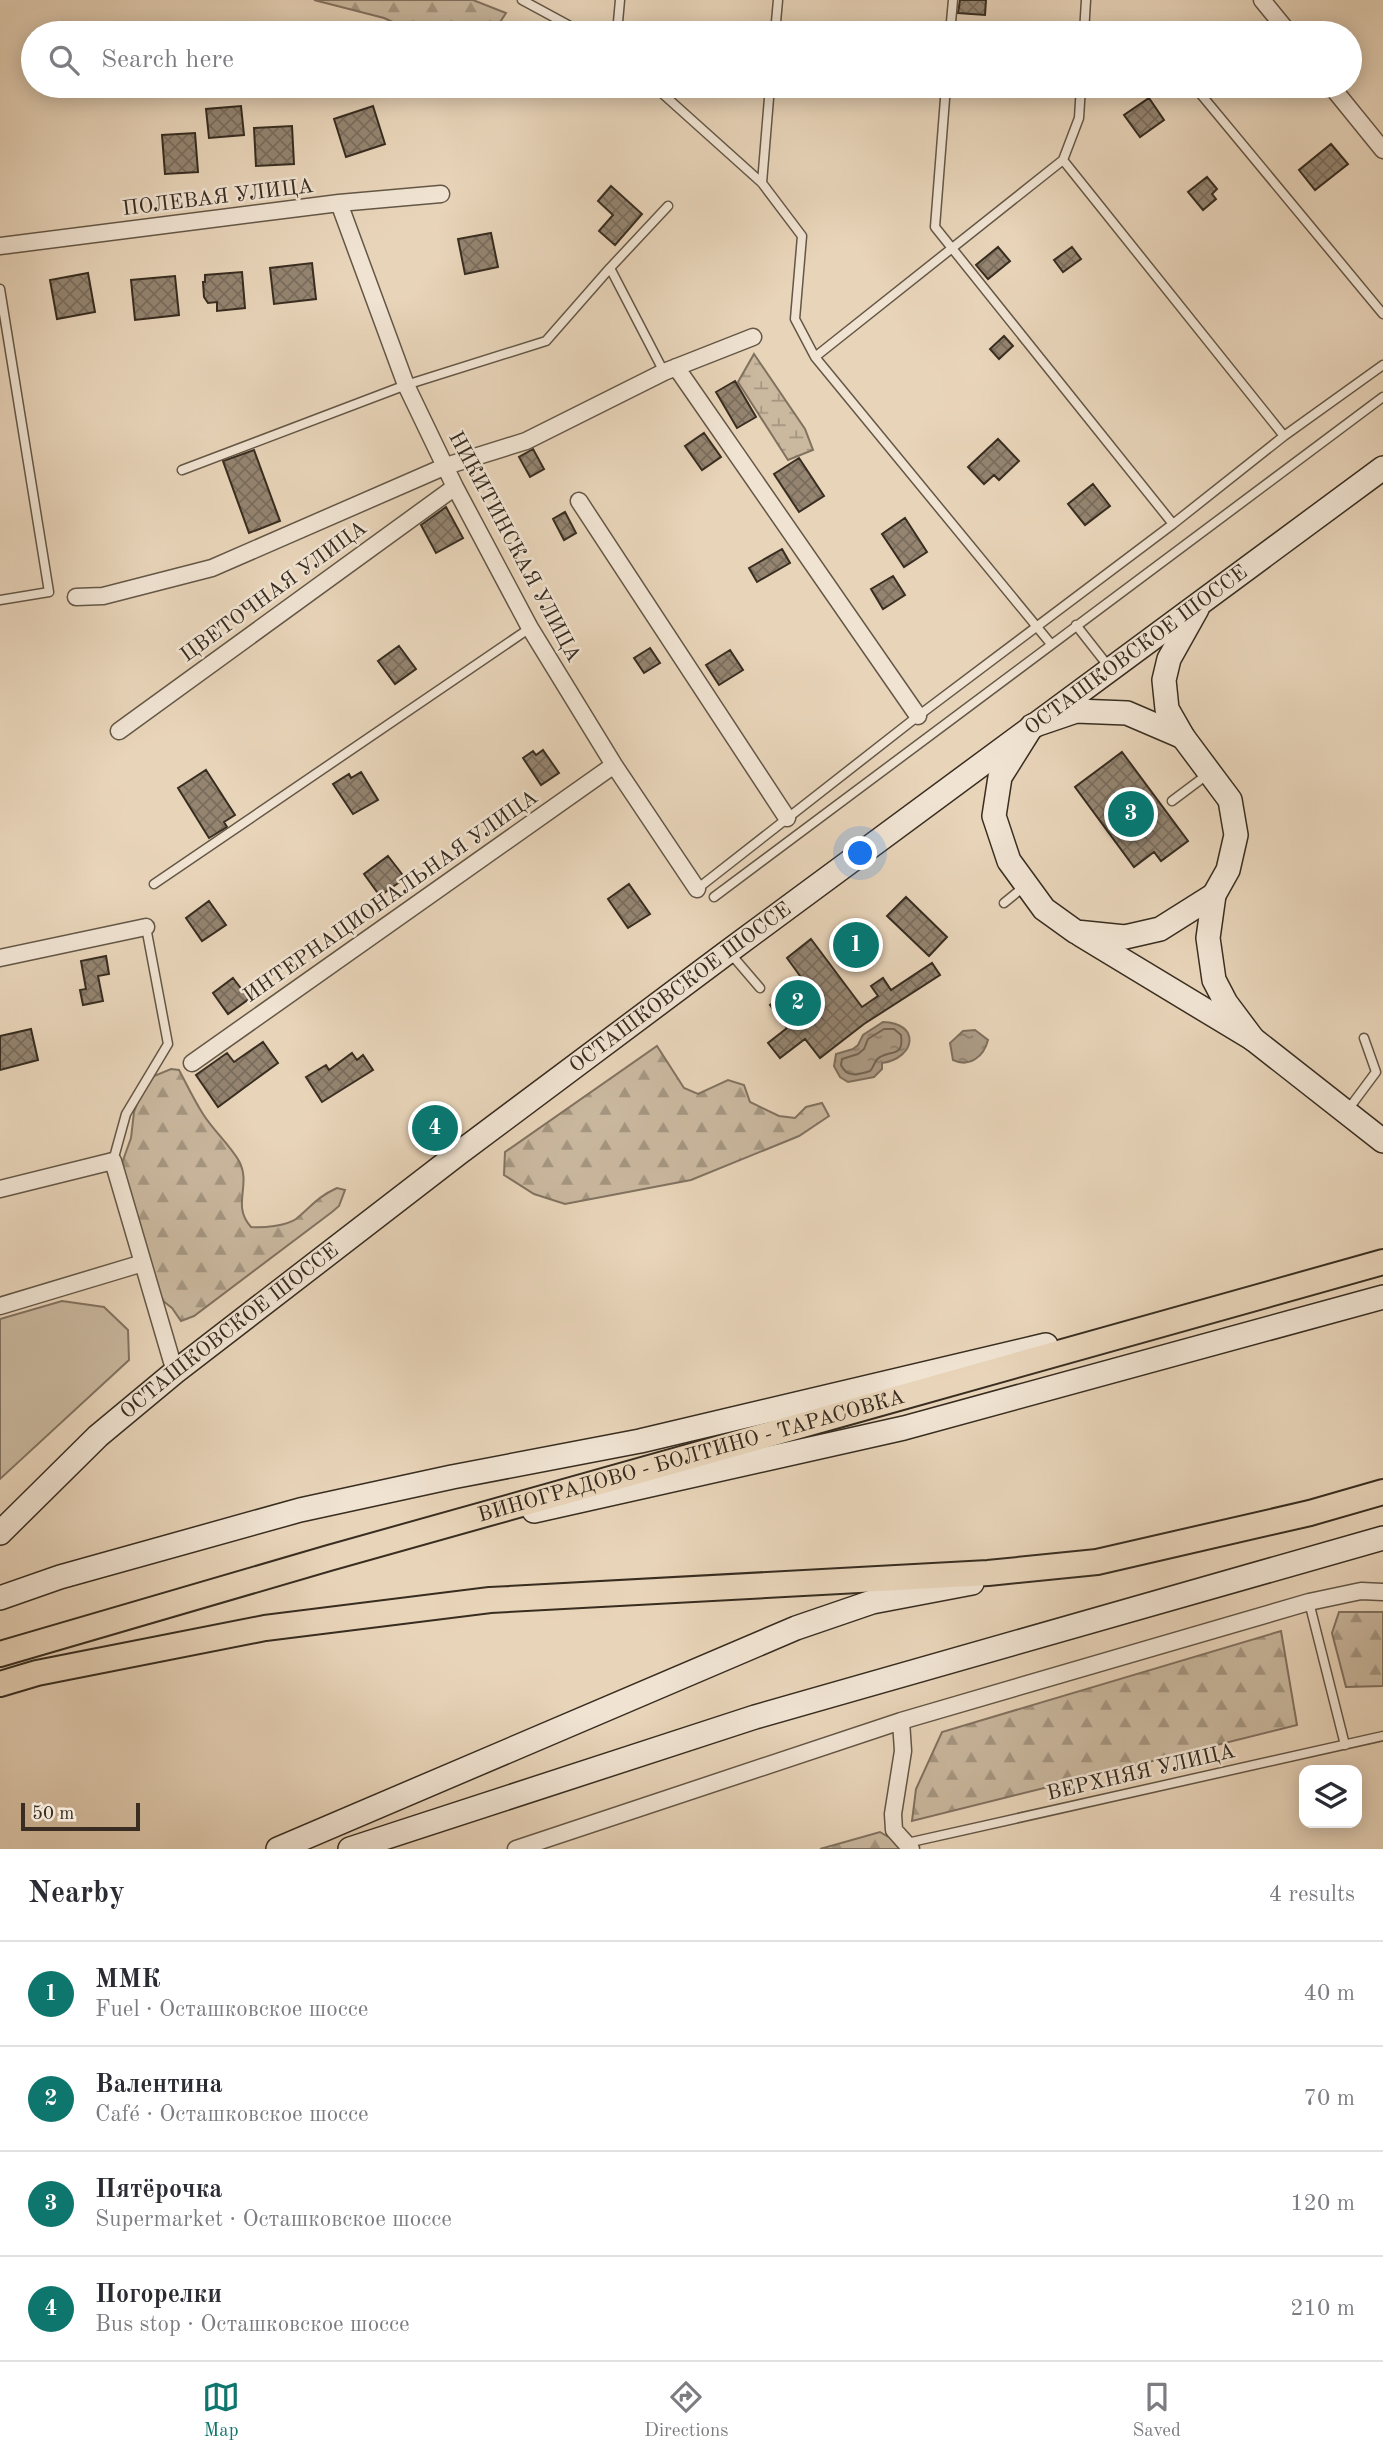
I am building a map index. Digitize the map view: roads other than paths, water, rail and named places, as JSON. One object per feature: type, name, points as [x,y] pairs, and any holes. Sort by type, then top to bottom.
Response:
[{"type":"main road","name":"ОСТАШКОВСКОЕ ШОССЕ","points":[[0,1533],[98,1436],[175,1372],[729,951],[1383,468]]},
{"type":"main road","points":[[1200,604],[1169,659],[1164,680],[1167,709],[1183,737],[1230,800],[1236,835],[1228,870],[1214,895],[1208,938],[1214,980],[1226,1003],[1253,1039]]},
{"type":"main road","points":[[1183,737],[1127,713],[1076,711],[1032,726],[1000,777],[994,816],[1009,861],[1044,909],[1076,932],[1253,1039],[1383,1141]]},
{"type":"main road","points":[[1076,932],[1125,937],[1160,929],[1214,895]]},
{"type":"main road","name":"ВИНОГРАДОВО - БОЛТИНО - ТАРАСОВКА","points":[[3,1653],[329,1558],[1383,1262]]},
{"type":"main road","points":[[0,1598],[60,1577],[300,1510],[452,1476],[640,1441],[1359,1269]]},
{"type":"main road","points":[[329,1558],[904,1427],[1383,1297]]},
{"type":"main road","points":[[278,1849],[796,1628],[872,1602],[1097,1562],[1310,1513],[1383,1492]]},
{"type":"main road","points":[[349,1849],[755,1717],[1383,1538]]},
{"type":"main road","points":[[7,1681],[265,1628],[490,1600],[988,1573],[1097,1562]]},
{"type":"street","points":[[1262,0],[1279,21]]},
{"type":"street","points":[[1341,98],[1383,150]]},
{"type":"street","name":"ПОЛЕВАЯ УЛИЦА","points":[[0,246],[339,203],[441,194]]},
{"type":"street","name":"НИКИТИНСКАЯ УЛИЦА","points":[[339,203],[407,385],[455,487],[530,628],[614,765],[697,888]]},
{"type":"street","points":[[76,597],[103,596],[212,568],[446,466],[526,441],[670,370],[753,337]]},
{"type":"street","points":[[670,370],[918,716]]},
{"type":"street","name":"ЦВЕТОЧНАЯ УЛИЦА","points":[[119,731],[455,487]]},
{"type":"street","points":[[579,501],[787,818]]},
{"type":"street","name":"ИНТЕРНАЦИОНАЛЬНАЯ УЛИЦА","points":[[192,1063],[614,765]]},
{"type":"street","points":[[0,958],[146,928]]},
{"type":"street","points":[[0,1189],[113,1161],[175,1372]]},
{"type":"street","points":[[0,1306],[143,1263]]},
{"type":"street","points":[[516,1849],[901,1721],[1309,1602],[1361,1591],[1383,1592]]},
{"type":"street","points":[[901,1721],[903,1751],[893,1814],[894,1830],[909,1846]]},
{"type":"lane","points":[[522,0],[561,21]]},
{"type":"lane","points":[[618,21],[620,0]]},
{"type":"lane","points":[[776,21],[778,0]]},
{"type":"lane","points":[[951,21],[953,0]]},
{"type":"lane","points":[[1085,21],[1086,0]]},
{"type":"lane","points":[[667,98],[762,183],[802,236],[795,320],[815,357],[1051,644]]},
{"type":"lane","points":[[762,183],[770,98]]},
{"type":"lane","points":[[945,98],[935,227],[1173,524]]},
{"type":"lane","points":[[815,357],[1063,160],[1079,118],[1080,98]]},
{"type":"lane","points":[[1204,98],[1383,314]]},
{"type":"lane","points":[[1063,160],[1284,436]]},
{"type":"lane","points":[[182,470],[407,385],[546,341],[668,206]]},
{"type":"lane","points":[[610,268],[670,370]]},
{"type":"lane","points":[[0,289],[49,592],[0,600]]},
{"type":"lane","points":[[697,888],[1284,436],[1383,366]]},
{"type":"lane","points":[[714,897],[1383,397]]},
{"type":"lane","points":[[1076,625],[1110,668]]},
{"type":"lane","points":[[155,884],[530,628]]},
{"type":"lane","points":[[1172,801],[1211,772]]},
{"type":"lane","points":[[1003,903],[1026,885]]},
{"type":"lane","points":[[113,1161],[125,1114],[168,1044],[146,928]]},
{"type":"lane","points":[[729,951],[760,988]]},
{"type":"lane","points":[[1346,1112],[1376,1072],[1364,1038]]},
{"type":"lane","points":[[1309,1602],[1345,1745]]},
{"type":"lane","name":"ВЕРХНЯЯ УЛИЦА","points":[[909,1846],[1383,1736]]},
{"type":"water","points":[[883,1022],[904,1028],[908,1034],[910,1041],[902,1055],[882,1063],[882,1069],[874,1077],[848,1082],[840,1077],[834,1066],[836,1054],[853,1049],[863,1035]]},
{"type":"water","points":[[975,1030],[988,1040],[983,1051],[970,1061],[953,1060],[950,1043],[963,1031]]},
{"type":"place","name":"Пятёрочка","points":[[1131,814]]},
{"type":"place","name":"ММК","points":[[856,945]]},
{"type":"place","name":"Валентина","points":[[798,1003]]},
{"type":"place","name":"Погорелки","points":[[435,1128]]}]
